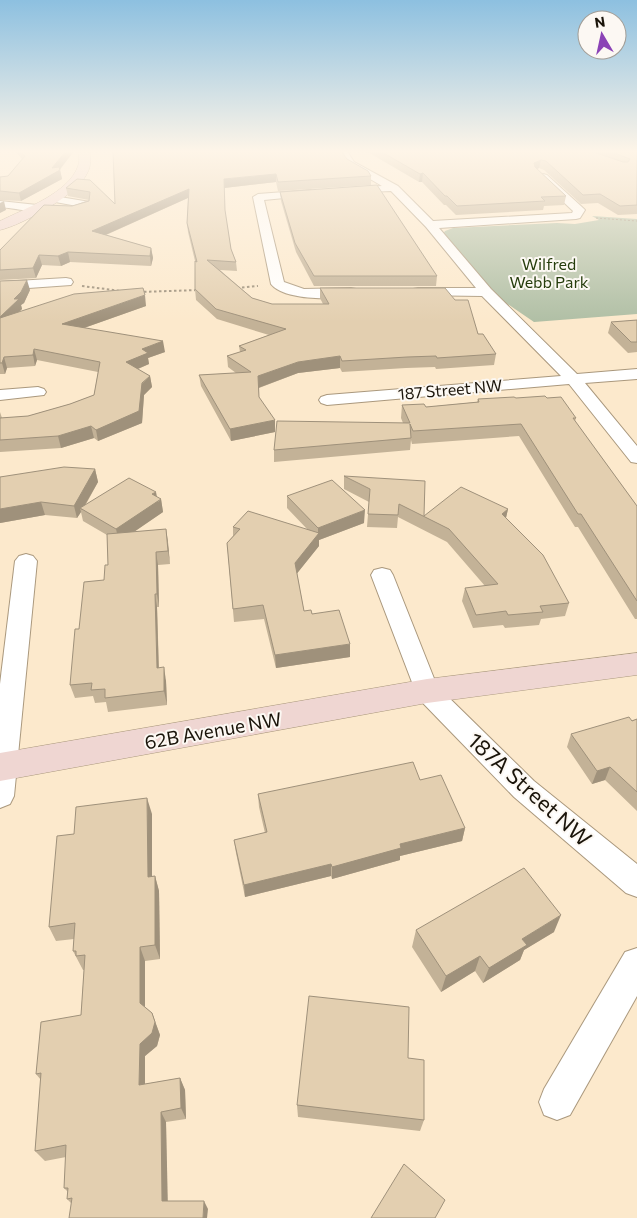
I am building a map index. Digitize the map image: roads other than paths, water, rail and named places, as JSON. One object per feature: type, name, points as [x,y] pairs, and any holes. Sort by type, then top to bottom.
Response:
[{"type":"street","points":[[4,221],[37,208],[77,210],[85,208]]},
{"type":"street","points":[[261,208],[282,287],[304,292],[361,292]]},
{"type":"street","points":[[413,208],[486,292],[573,379],[637,458]]},
{"type":"street","points":[[430,225],[576,216],[579,210],[577,208]]},
{"type":"street","points":[[0,286],[66,282]]},
{"type":"street","points":[[409,292],[486,292]]},
{"type":"street","name":"187 Street NW","points":[[327,400],[637,374]]},
{"type":"street","points":[[0,395],[38,392]]},
{"type":"street","points":[[1,777],[26,561]]},
{"type":"street","points":[[382,575],[427,692]]},
{"type":"street","name":"62B Avenue NW","points":[[1,777],[427,692],[637,664]]},
{"type":"street","name":"187A Street NW","points":[[427,692],[524,789],[637,883]]},
{"type":"street","points":[[557,1102],[637,964]]},
{"type":"park label","name":"Wilfred Webb Park","points":[[549,272]]}]
